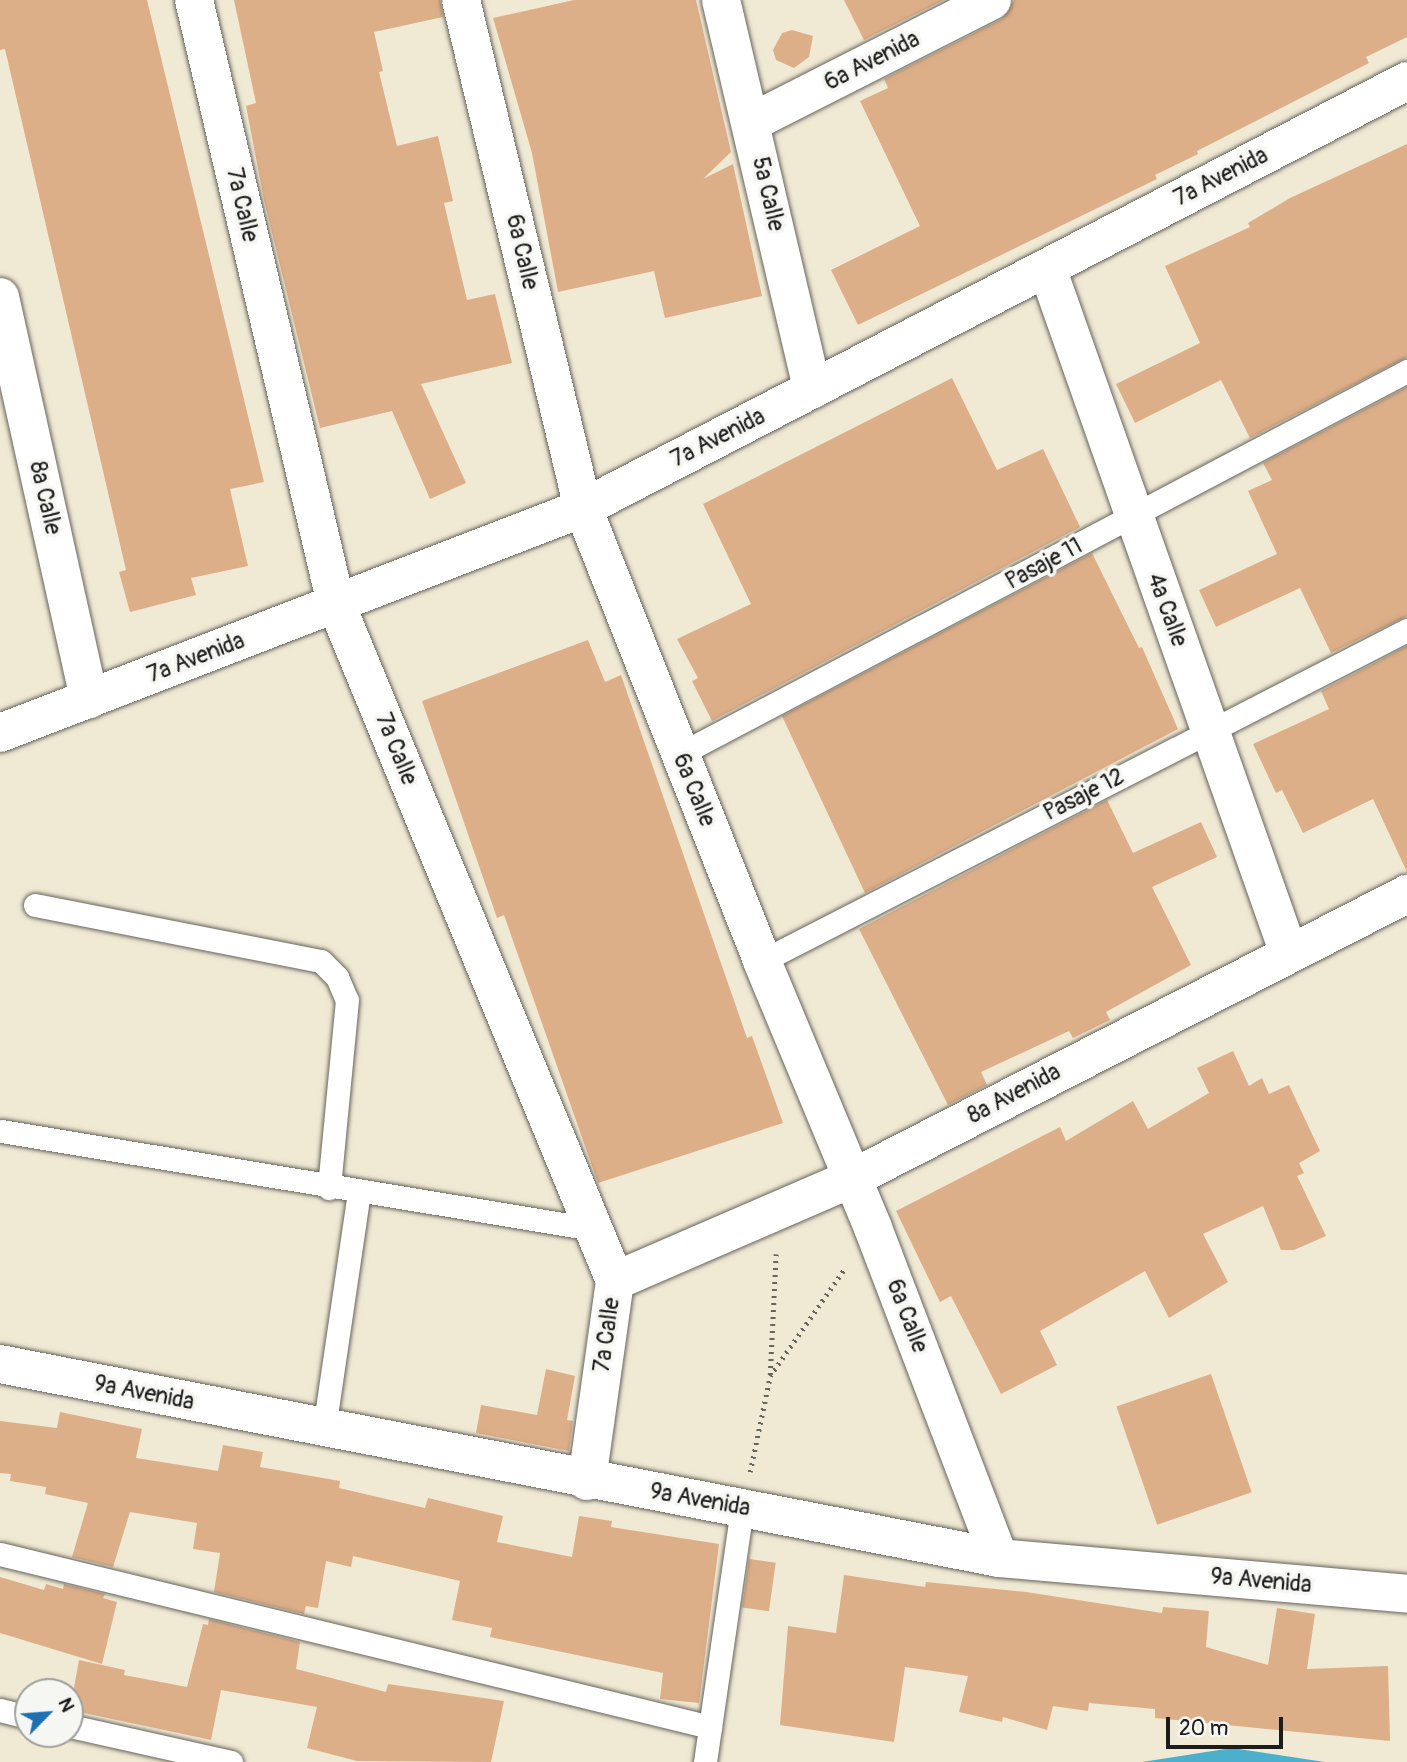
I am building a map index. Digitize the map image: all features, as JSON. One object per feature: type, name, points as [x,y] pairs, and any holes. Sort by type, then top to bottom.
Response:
[{"type":"street","name":"7a Calle","points":[[194,0],[336,604],[615,1281],[587,1481]]},
{"type":"street","name":"6a Calle","points":[[461,0],[583,508],[762,961],[873,1228],[999,1558]]},
{"type":"street","name":"5a Calle","points":[[722,0],[812,389]]},
{"type":"street","name":"6a Avenida","points":[[752,122],[992,0]]},
{"type":"street","name":"7a Avenida","points":[[0,733],[583,508],[1407,81]]},
{"type":"street","name":"4a Calle","points":[[1047,268],[1288,951]]},
{"type":"street","name":"8a Calle","points":[[0,297],[89,699]]},
{"type":"street","name":"8a Avenida","points":[[615,1281],[779,1213],[852,1179],[1288,951],[1407,894]]},
{"type":"street","name":"9a Avenida","points":[[0,1364],[587,1481],[742,1507],[999,1558],[1407,1594]]},
{"type":"lane","name":"Pasaje 11","points":[[680,754],[1407,371]]},
{"type":"lane","name":"Pasaje 12","points":[[762,961],[1407,630]]},
{"type":"lane","points":[[35,905],[321,961],[330,969],[347,1000],[329,1188]]},
{"type":"lane","points":[[1,1132],[359,1193],[593,1229]]},
{"type":"lane","points":[[324,1429],[359,1193]]},
{"type":"lane","points":[[705,1762],[742,1507]]},
{"type":"lane","points":[[0,1554],[710,1727]]},
{"type":"lane","points":[[84,1729],[231,1762]]},
{"type":"path","points":[[742,1507],[770,1376],[779,1213]]},
{"type":"path","points":[[770,1376],[873,1228]]},
{"type":"water","points":[[1232,1748],[1325,1762],[1142,1762]]},
{"type":"building","points":[[0,0],[147,0],[264,482],[230,489],[248,566],[191,578],[196,595],[130,612],[119,572],[126,570],[5,49],[0,50]]},
{"type":"building","points":[[234,0],[440,0],[443,17],[374,32],[383,71],[379,72],[397,146],[438,136],[453,201],[444,203],[467,300],[495,294],[512,363],[421,384],[466,483],[430,499],[392,411],[320,428],[264,200],[246,106],[256,103]]},
{"type":"building","points":[[574,0],[696,0],[731,152],[703,179],[733,164],[762,296],[665,318],[654,271],[558,292],[532,153],[493,18]]},
{"type":"building","points":[[844,0],[944,0],[864,40]]},
{"type":"building","points":[[1014,0],[1407,0],[1407,37],[1366,57],[1369,63],[1197,151],[1198,154],[1155,175],[1157,179],[858,325],[831,270],[920,226],[860,101],[888,88],[884,79],[1002,19]]},
{"type":"building","points":[[792,30],[813,36],[809,57],[794,68],[776,60],[773,50],[782,33]]},
{"type":"building","points":[[1407,144],[1407,357],[1250,438],[1221,380],[1135,423],[1116,384],[1200,343],[1165,266],[1250,227],[1248,223],[1290,198]]},
{"type":"building","points":[[952,378],[997,470],[1043,449],[1080,527],[712,721],[692,681],[698,678],[677,639],[751,604],[703,504]]},
{"type":"building","points":[[1407,387],[1407,616],[1331,653],[1300,588],[1216,627],[1199,590],[1277,554],[1248,491],[1272,480],[1263,463]]},
{"type":"building","points":[[1092,553],[1139,648],[1142,647],[1178,729],[865,893],[782,716]]},
{"type":"building","points":[[588,640],[605,682],[621,675],[747,1038],[752,1036],[783,1123],[598,1183],[504,915],[497,918],[422,701]]},
{"type":"building","points":[[1407,646],[1407,872],[1373,799],[1303,833],[1282,790],[1276,793],[1253,744],[1329,709],[1321,691]]},
{"type":"building","points":[[1107,800],[1133,853],[1201,822],[1217,857],[1152,887],[1191,965],[1106,1012],[1110,1020],[1073,1038],[1069,1031],[981,1072],[987,1085],[948,1105],[859,929]]},
{"type":"building","points":[[1233,1051],[1249,1086],[1262,1078],[1269,1094],[1289,1085],[1320,1151],[1299,1163],[1304,1173],[1297,1176],[1326,1236],[1294,1250],[1281,1250],[1263,1206],[1203,1234],[1228,1282],[1169,1318],[1145,1271],[1040,1331],[1057,1365],[1001,1394],[951,1296],[940,1302],[896,1211],[1060,1127],[1066,1141],[1133,1101],[1148,1129],[1209,1093],[1197,1068]]},
{"type":"building","points":[[546,1369],[575,1376],[567,1420],[573,1421],[569,1451],[476,1433],[481,1405],[537,1415]]},
{"type":"building","points":[[1211,1374],[1252,1492],[1157,1525],[1116,1407]]},
{"type":"building","points":[[60,1412],[142,1429],[136,1458],[218,1471],[223,1445],[263,1452],[260,1467],[340,1481],[339,1488],[425,1508],[428,1498],[503,1516],[497,1542],[572,1557],[579,1516],[612,1521],[611,1527],[719,1544],[699,1703],[660,1699],[663,1673],[490,1637],[492,1628],[452,1620],[460,1581],[353,1556],[351,1567],[326,1561],[318,1608],[306,1606],[304,1614],[214,1592],[220,1553],[193,1549],[197,1523],[130,1512],[113,1567],[72,1557],[88,1503],[45,1494],[46,1487],[10,1481],[11,1474],[0,1473],[0,1421],[57,1428]]},
{"type":"building","points":[[749,1559],[776,1563],[769,1611],[742,1608]]},
{"type":"building","points":[[844,1575],[925,1587],[926,1582],[1026,1592],[1162,1613],[1163,1607],[1209,1611],[1206,1647],[1268,1665],[1277,1608],[1315,1614],[1307,1669],[1388,1666],[1390,1741],[1155,1718],[1155,1709],[1089,1703],[1088,1711],[1053,1706],[1047,1730],[1003,1717],[1002,1722],[959,1712],[968,1676],[905,1667],[894,1742],[780,1725],[788,1626],[836,1633]]},
{"type":"building","points":[[0,1577],[44,1590],[46,1584],[63,1589],[64,1584],[105,1594],[103,1598],[117,1602],[102,1664],[0,1633]]},
{"type":"building","points":[[209,1619],[300,1642],[296,1669],[386,1692],[388,1684],[504,1701],[491,1762],[357,1761],[307,1748],[317,1707],[221,1690],[211,1740],[84,1713],[84,1678],[76,1678],[79,1660],[125,1670],[124,1675],[187,1687],[203,1624],[208,1625]]}]
